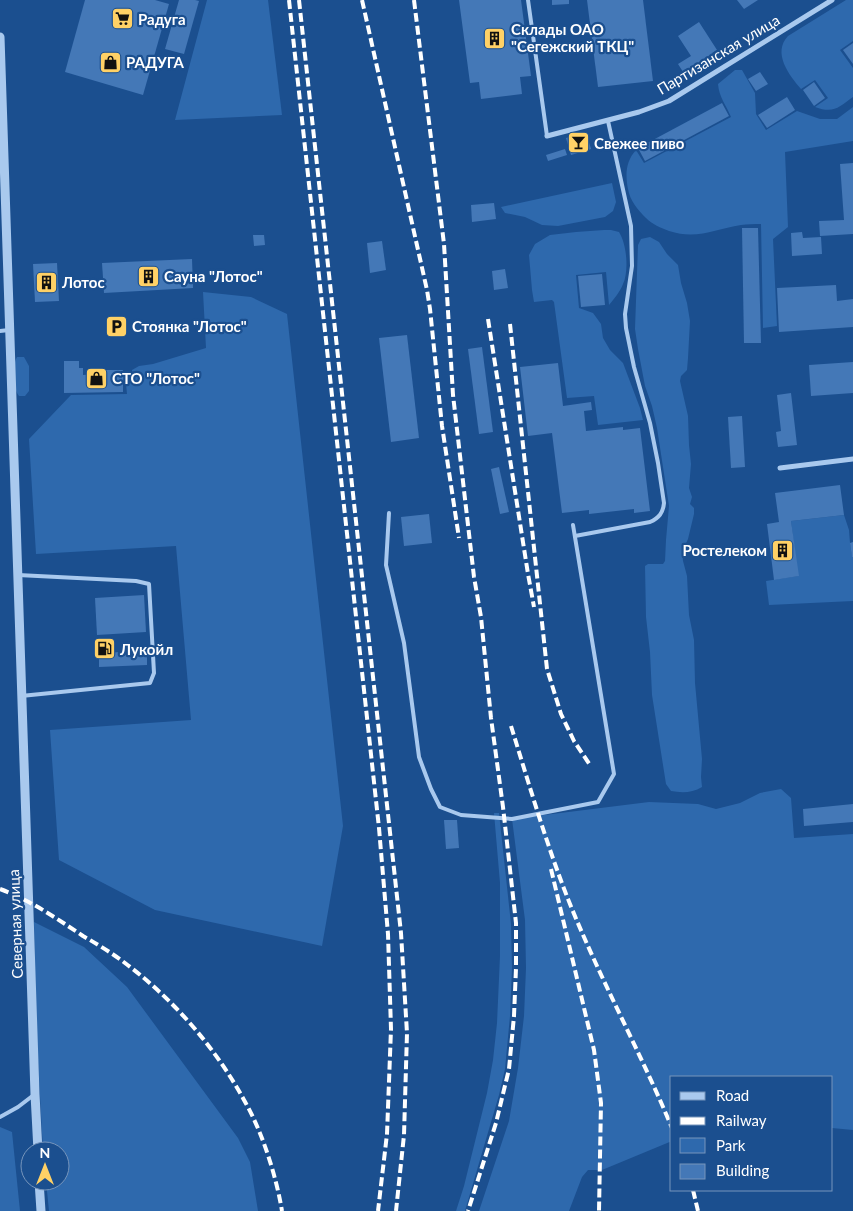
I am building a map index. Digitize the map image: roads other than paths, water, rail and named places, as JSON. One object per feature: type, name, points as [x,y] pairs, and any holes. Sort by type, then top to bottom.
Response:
[{"type":"street","name":"Партизанская улица","points":[[547,136],[589,124],[608,121],[669,101],[829,1]]},
{"type":"street","name":"Северная улица","points":[[0,37],[5,330],[18,575],[37,1141]]},
{"type":"street","points":[[780,468],[853,459]]},
{"type":"street","points":[[40,1191],[41,1211]]},
{"type":"lane","name":"Партизанская улица","points":[[528,0],[547,136]]},
{"type":"lane","points":[[575,536],[650,522],[660,515],[664,503],[650,424],[634,367],[626,328],[625,314],[632,266],[631,226],[608,121]]},
{"type":"lane","points":[[389,513],[386,565],[404,643],[419,757],[431,789],[440,807],[461,815],[512,819],[598,802],[614,774],[573,525]]},
{"type":"lane","points":[[18,575],[136,581],[149,584],[154,674],[150,683],[22,696]]},
{"type":"lane","points":[[0,1117],[18,1108],[35,1094]]},
{"type":"railway","points":[[289,0],[379,828],[388,934],[391,1029],[387,1134],[378,1211]]},
{"type":"railway","points":[[299,0],[401,933],[407,1033],[404,1135],[396,1211]]},
{"type":"railway","points":[[362,0],[427,290],[442,426],[459,538]]},
{"type":"railway","points":[[414,0],[444,244],[453,395],[474,577],[481,617],[491,718],[516,923],[514,1016],[509,1069],[496,1123],[468,1211]]},
{"type":"railway","points":[[488,319],[534,607]]},
{"type":"railway","points":[[510,324],[547,669],[561,714],[574,741],[590,765]]},
{"type":"railway","points":[[511,726],[545,835],[568,899],[670,1123]]},
{"type":"railway","points":[[551,869],[594,1050],[601,1103],[599,1211]]},
{"type":"railway","points":[[0,889],[22,898],[43,910],[120,959],[160,992],[192,1025],[233,1080],[251,1112],[268,1154],[282,1211]]},
{"type":"railway","points":[[693,1191],[698,1211]]},
{"type":"place","name":"Радуга","points":[[122,19]]},
{"type":"place","name":"Склады ОАО \"Сегежский ТКЦ\"","points":[[495,38]]},
{"type":"place","name":"РАДУГА","points":[[110,62]]},
{"type":"place","name":"Свежее пиво","points":[[578,143]]},
{"type":"place","name":"Сауна \"Лотос\"","points":[[148,276]]},
{"type":"place","name":"Лотос","points":[[46,282]]},
{"type":"place","name":"Стоянка \"Лотос\"","points":[[116,326]]},
{"type":"place","name":"СТО \"Лотос\"","points":[[96,378]]},
{"type":"place","name":"Ростелеком","points":[[783,550]]},
{"type":"place","name":"Лукойл","points":[[104,649]]}]
